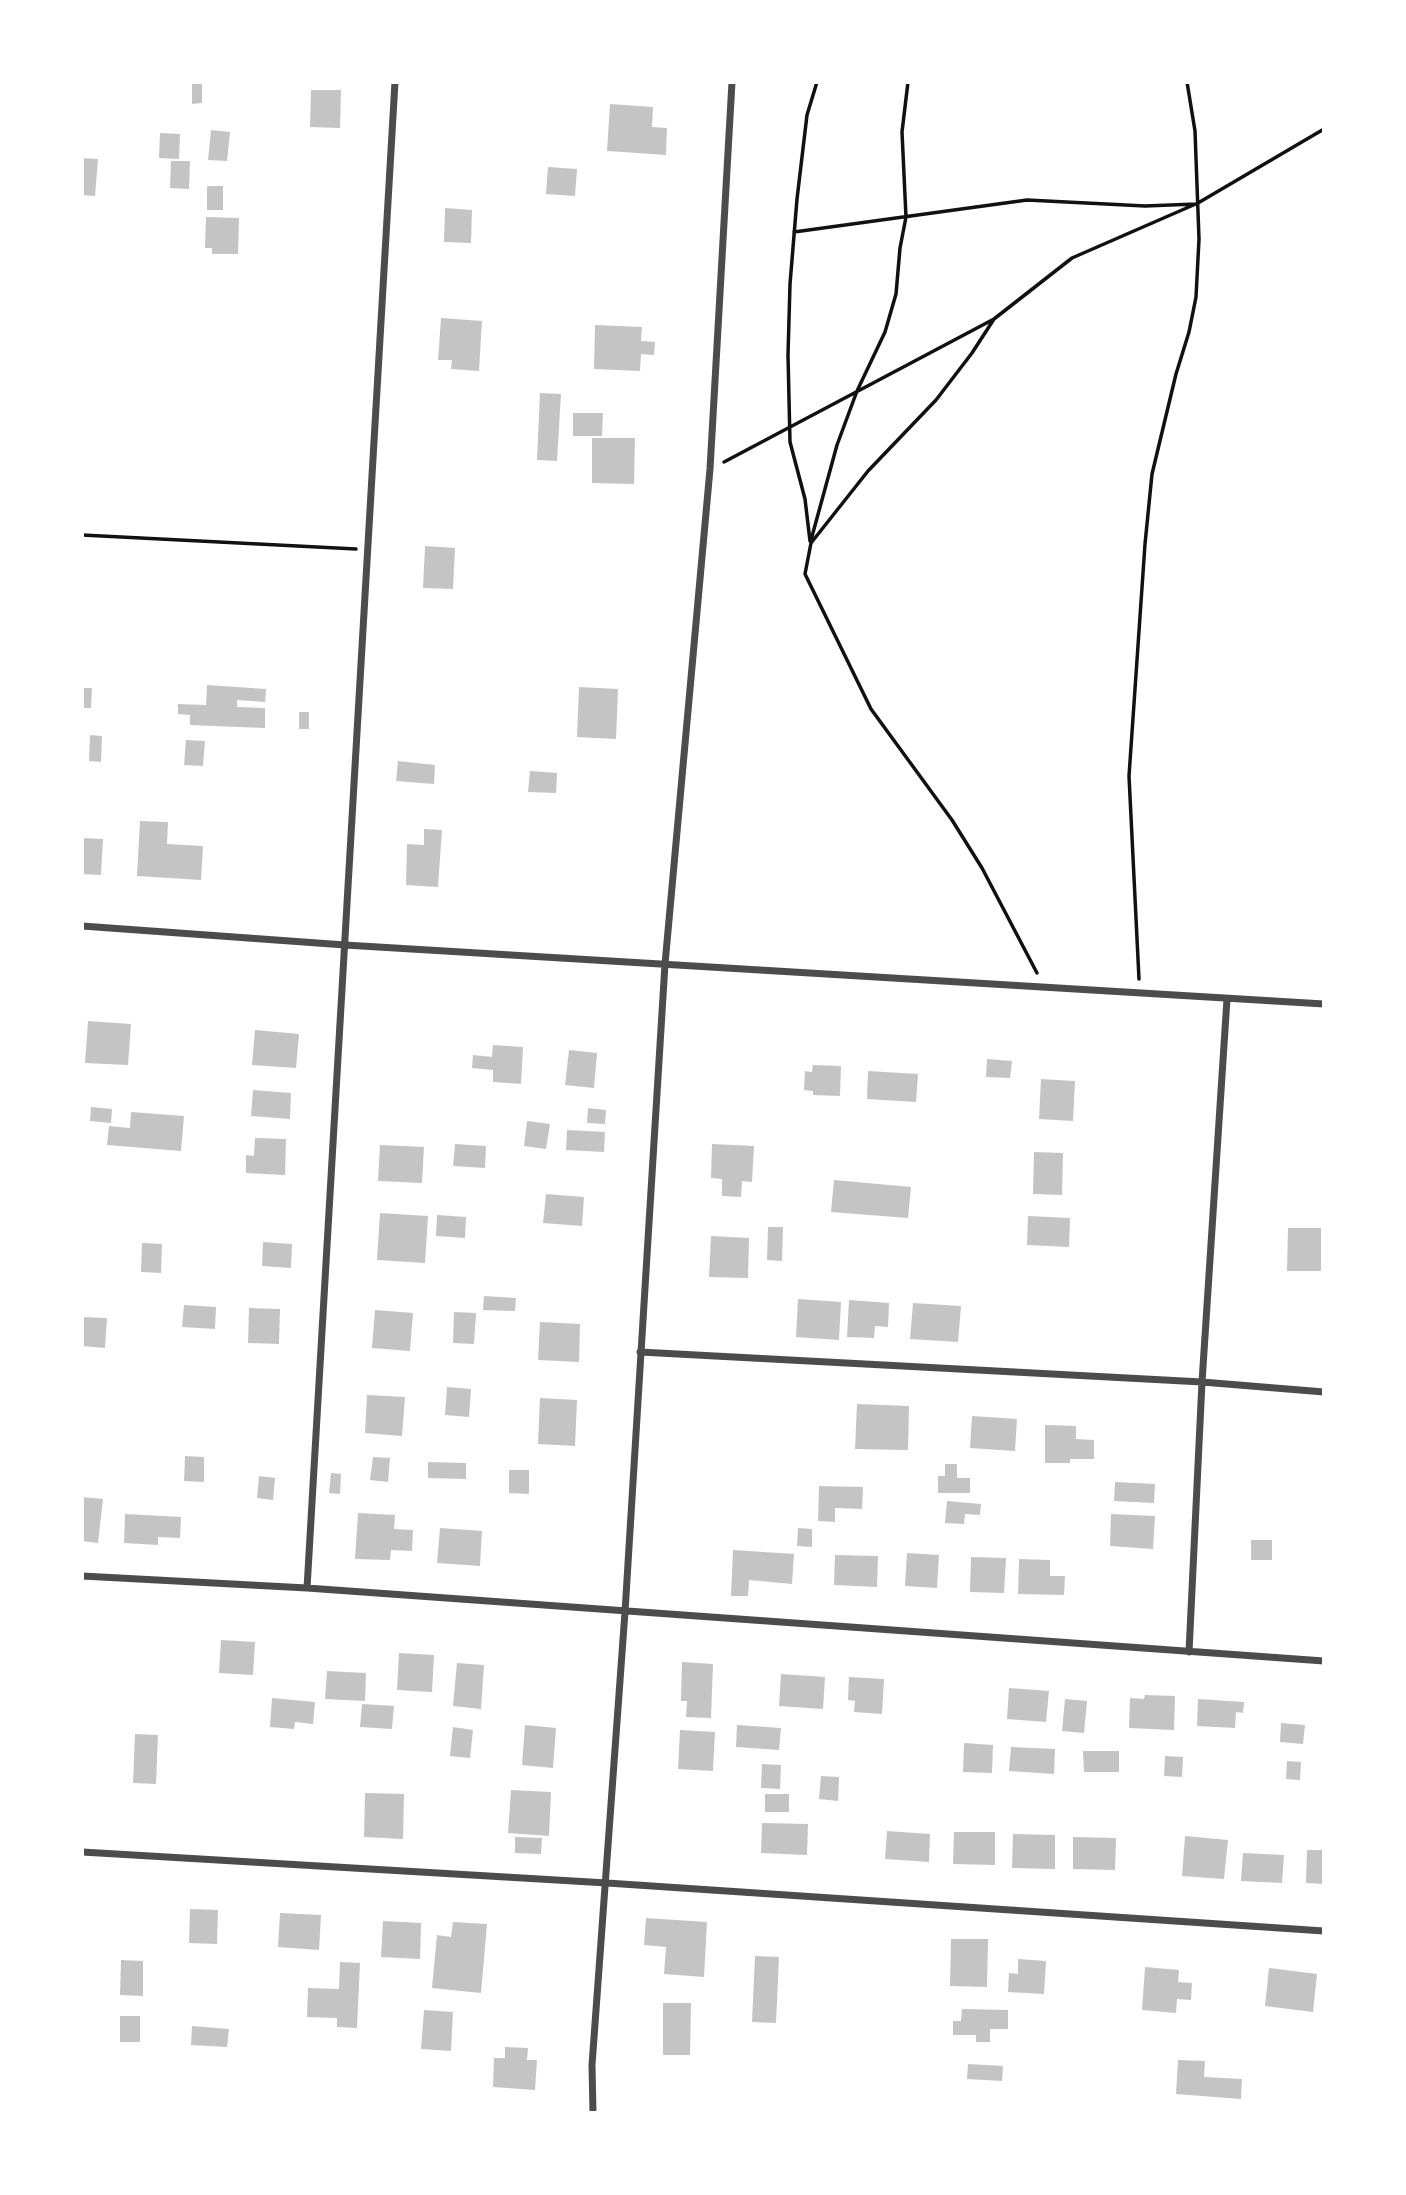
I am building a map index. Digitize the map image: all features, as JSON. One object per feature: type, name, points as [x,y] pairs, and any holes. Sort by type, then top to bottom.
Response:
[{"type":"street","points":[[307,1588],[395,82]]},
{"type":"street","points":[[593,2113],[592,2065],[625,1612],[665,964],[710,469],[732,82]]},
{"type":"street","points":[[82,926],[345,945],[1324,1004]]},
{"type":"street","points":[[1189,1652],[1202,1382],[1227,999]]},
{"type":"street","points":[[640,1352],[1202,1382],[1324,1392]]},
{"type":"street","points":[[82,1576],[307,1588],[1324,1661]]},
{"type":"street","points":[[82,1852],[607,1883],[1324,1931]]},
{"type":"path","points":[[811,543],[804,499],[790,442],[789,331],[794,232],[807,116],[817,82]]},
{"type":"path","points":[[908,82],[902,132],[906,218],[896,294],[885,332],[857,391],[837,445],[804,574],[871,709],[952,820],[976,858],[1035,967],[1042,987]]},
{"type":"path","points":[[1140,993],[1129,776],[1152,474],[1196,297],[1199,239],[1195,131],[1187,82]]},
{"type":"path","points":[[710,469],[994,319],[1072,258],[1198,204],[1324,129]]},
{"type":"path","points":[[794,232],[1027,200],[1145,206],[1198,204]]},
{"type":"path","points":[[811,543],[868,471],[936,400],[972,354],[994,319]]},
{"type":"path","points":[[82,535],[368,550]]},
{"type":"building","points":[[192,82],[202,83],[202,103],[192,104]]},
{"type":"building","points":[[311,90],[341,90],[340,128],[310,127]]},
{"type":"building","points":[[610,104],[653,107],[652,127],[667,128],[666,155],[607,151]]},
{"type":"building","points":[[211,130],[230,132],[227,161],[208,160]]},
{"type":"building","points":[[160,133],[180,134],[179,159],[159,158]]},
{"type":"building","points":[[82,158],[98,159],[95,196],[82,195]]},
{"type":"building","points":[[171,161],[190,161],[189,189],[170,188]]},
{"type":"building","points":[[548,167],[577,169],[575,196],[546,194]]},
{"type":"building","points":[[207,186],[223,186],[223,210],[207,210]]},
{"type":"building","points":[[445,208],[472,210],[471,243],[444,242]]},
{"type":"building","points":[[206,217],[239,218],[238,254],[212,254],[212,248],[205,248]]},
{"type":"building","points":[[441,318],[482,321],[479,371],[451,369],[452,360],[438,360]]},
{"type":"building","points":[[595,325],[642,327],[641,341],[655,342],[654,355],[641,354],[640,371],[594,369]]},
{"type":"building","points":[[540,393],[561,394],[557,461],[537,460]]},
{"type":"building","points":[[573,413],[603,413],[602,436],[573,436]]},
{"type":"building","points":[[592,438],[635,438],[634,484],[592,483]]},
{"type":"building","points":[[425,546],[455,548],[453,589],[423,588]]},
{"type":"building","points":[[207,685],[266,689],[265,702],[237,700],[237,707],[265,708],[265,728],[190,725],[190,715],[178,714],[178,704],[206,705]]},
{"type":"building","points":[[579,687],[618,689],[616,739],[577,737]]},
{"type":"building","points":[[82,688],[92,688],[91,708],[82,708]]},
{"type":"building","points":[[299,712],[309,712],[309,729],[299,729]]},
{"type":"building","points":[[90,735],[102,736],[101,762],[89,761]]},
{"type":"building","points":[[186,740],[205,741],[203,766],[184,765]]},
{"type":"building","points":[[398,761],[435,765],[434,784],[396,781]]},
{"type":"building","points":[[530,771],[557,773],[556,793],[528,792]]},
{"type":"building","points":[[140,821],[168,822],[167,844],[203,846],[201,880],[137,876]]},
{"type":"building","points":[[424,829],[442,830],[438,887],[406,885],[407,844],[424,845]]},
{"type":"building","points":[[82,838],[103,839],[101,875],[82,874]]},
{"type":"building","points":[[88,1021],[131,1024],[128,1065],[85,1063]]},
{"type":"building","points":[[255,1030],[299,1034],[296,1068],[252,1065]]},
{"type":"building","points":[[493,1045],[523,1047],[521,1084],[493,1082],[493,1070],[472,1068],[473,1055],[492,1057]]},
{"type":"building","points":[[569,1050],[597,1053],[594,1088],[565,1085]]},
{"type":"building","points":[[987,1059],[1012,1061],[1010,1078],[986,1077]]},
{"type":"building","points":[[813,1065],[841,1066],[840,1096],[813,1095],[813,1091],[804,1090],[805,1071],[812,1072]]},
{"type":"building","points":[[868,1071],[918,1074],[916,1102],[867,1099]]},
{"type":"building","points":[[1041,1079],[1075,1081],[1073,1121],[1039,1119]]},
{"type":"building","points":[[253,1090],[291,1093],[290,1119],[251,1116]]},
{"type":"building","points":[[91,1107],[112,1109],[111,1123],[90,1121]]},
{"type":"building","points":[[588,1108],[606,1110],[605,1124],[587,1123]]},
{"type":"building","points":[[131,1112],[184,1116],[181,1151],[107,1145],[109,1126],[130,1128]]},
{"type":"building","points":[[527,1121],[550,1124],[546,1149],[524,1146]]},
{"type":"building","points":[[567,1130],[605,1132],[604,1152],[566,1150]]},
{"type":"building","points":[[255,1138],[286,1139],[285,1175],[246,1173],[246,1155],[254,1156]]},
{"type":"building","points":[[455,1144],[486,1146],[485,1168],[453,1166]]},
{"type":"building","points":[[712,1144],[754,1146],[752,1182],[742,1181],[741,1197],[722,1196],[722,1179],[711,1178]]},
{"type":"building","points":[[380,1145],[424,1147],[422,1183],[378,1181]]},
{"type":"building","points":[[1034,1152],[1063,1153],[1062,1195],[1033,1194]]},
{"type":"building","points":[[834,1180],[911,1187],[908,1218],[831,1212]]},
{"type":"building","points":[[546,1194],[584,1197],[582,1226],[543,1223]]},
{"type":"building","points":[[380,1213],[428,1216],[425,1263],[377,1260]]},
{"type":"building","points":[[437,1215],[466,1217],[465,1238],[436,1236]]},
{"type":"building","points":[[1028,1216],[1070,1218],[1069,1247],[1027,1245]]},
{"type":"building","points":[[768,1227],[783,1227],[782,1261],[767,1260]]},
{"type":"building","points":[[1288,1228],[1321,1228],[1321,1271],[1287,1271]]},
{"type":"building","points":[[711,1236],[749,1238],[748,1278],[709,1277]]},
{"type":"building","points":[[263,1242],[292,1244],[291,1268],[262,1266]]},
{"type":"building","points":[[142,1243],[162,1244],[161,1273],[141,1272]]},
{"type":"building","points":[[484,1296],[516,1298],[515,1311],[483,1310]]},
{"type":"building","points":[[798,1299],[841,1302],[839,1340],[796,1337]]},
{"type":"building","points":[[849,1300],[889,1303],[888,1327],[875,1326],[874,1338],[847,1337]]},
{"type":"building","points":[[913,1303],[961,1306],[958,1342],[910,1339]]},
{"type":"building","points":[[184,1305],[216,1307],[215,1329],[182,1327]]},
{"type":"building","points":[[249,1308],[280,1309],[279,1344],[248,1343]]},
{"type":"building","points":[[375,1310],[413,1313],[410,1351],[372,1348]]},
{"type":"building","points":[[454,1312],[476,1313],[474,1344],[453,1343]]},
{"type":"building","points":[[82,1317],[107,1318],[105,1348],[82,1346]]},
{"type":"building","points":[[540,1322],[580,1324],[579,1362],[538,1360]]},
{"type":"building","points":[[447,1387],[471,1389],[469,1417],[445,1415]]},
{"type":"building","points":[[367,1395],[405,1397],[402,1436],[365,1433]]},
{"type":"building","points":[[540,1398],[577,1400],[575,1446],[538,1444]]},
{"type":"building","points":[[857,1404],[909,1406],[908,1450],[855,1449]]},
{"type":"building","points":[[972,1416],[1017,1419],[1015,1451],[970,1448]]},
{"type":"building","points":[[1045,1425],[1076,1426],[1076,1439],[1094,1440],[1094,1459],[1045,1463]]},
{"type":"building","points":[[185,1456],[204,1457],[204,1482],[184,1481]]},
{"type":"building","points":[[373,1457],[390,1458],[388,1482],[370,1480]]},
{"type":"building","points":[[428,1462],[466,1463],[466,1479],[428,1478]]},
{"type":"building","points":[[945,1464],[957,1464],[957,1478],[970,1478],[970,1493],[938,1493],[938,1476],[945,1476]]},
{"type":"building","points":[[509,1470],[529,1470],[529,1494],[509,1493]]},
{"type":"building","points":[[331,1473],[341,1474],[340,1494],[329,1493]]},
{"type":"building","points":[[259,1476],[275,1478],[273,1500],[257,1498]]},
{"type":"building","points":[[1115,1482],[1155,1484],[1154,1503],[1114,1501]]},
{"type":"building","points":[[819,1486],[863,1487],[862,1509],[835,1508],[835,1522],[818,1521]]},
{"type":"building","points":[[82,1497],[103,1499],[98,1543],[82,1541]]},
{"type":"building","points":[[947,1501],[981,1504],[980,1515],[965,1514],[964,1524],[945,1523]]},
{"type":"building","points":[[358,1513],[395,1515],[394,1529],[413,1530],[412,1551],[391,1550],[390,1560],[355,1559]]},
{"type":"building","points":[[125,1514],[181,1517],[180,1538],[158,1537],[158,1545],[124,1543]]},
{"type":"building","points":[[1111,1514],[1155,1516],[1153,1549],[1110,1546]]},
{"type":"building","points":[[440,1528],[482,1531],[480,1566],[437,1563]]},
{"type":"building","points":[[798,1528],[812,1529],[812,1547],[797,1546]]},
{"type":"building","points":[[1251,1540],[1272,1540],[1272,1560],[1251,1560]]},
{"type":"building","points":[[733,1550],[794,1554],[792,1584],[749,1580],[748,1596],[731,1596]]},
{"type":"building","points":[[907,1553],[939,1555],[937,1588],[905,1586]]},
{"type":"building","points":[[835,1555],[878,1556],[877,1587],[834,1585]]},
{"type":"building","points":[[971,1557],[1006,1558],[1004,1593],[970,1592]]},
{"type":"building","points":[[1019,1559],[1050,1560],[1050,1576],[1065,1576],[1064,1595],[1018,1594]]},
{"type":"building","points":[[221,1640],[255,1642],[253,1675],[219,1673]]},
{"type":"building","points":[[399,1653],[434,1655],[432,1692],[397,1690]]},
{"type":"building","points":[[682,1662],[713,1664],[711,1718],[686,1717],[687,1701],[681,1701]]},
{"type":"building","points":[[457,1663],[484,1665],[481,1709],[453,1706]]},
{"type":"building","points":[[327,1671],[366,1673],[365,1701],[325,1699]]},
{"type":"building","points":[[781,1674],[825,1677],[823,1709],[779,1706]]},
{"type":"building","points":[[849,1677],[884,1679],[882,1714],[854,1712],[855,1701],[848,1700]]},
{"type":"building","points":[[1009,1688],[1049,1691],[1046,1722],[1007,1719]]},
{"type":"building","points":[[1145,1695],[1175,1696],[1174,1730],[1129,1728],[1130,1698],[1144,1699]]},
{"type":"building","points":[[272,1698],[315,1702],[313,1724],[295,1722],[294,1729],[270,1727]]},
{"type":"building","points":[[1065,1699],[1087,1701],[1084,1733],[1062,1731]]},
{"type":"building","points":[[1198,1699],[1244,1702],[1243,1713],[1236,1712],[1235,1728],[1197,1726]]},
{"type":"building","points":[[362,1704],[394,1706],[392,1729],[360,1727]]},
{"type":"building","points":[[1281,1723],[1305,1725],[1303,1744],[1280,1742]]},
{"type":"building","points":[[525,1725],[556,1728],[553,1768],[522,1765]]},
{"type":"building","points":[[737,1725],[781,1728],[779,1750],[736,1747]]},
{"type":"building","points":[[453,1727],[473,1730],[470,1758],[450,1756]]},
{"type":"building","points":[[680,1730],[715,1732],[713,1771],[678,1769]]},
{"type":"building","points":[[135,1734],[158,1735],[156,1784],[133,1783]]},
{"type":"building","points":[[964,1743],[993,1745],[992,1773],[963,1772]]},
{"type":"building","points":[[1011,1747],[1055,1749],[1054,1774],[1009,1771]]},
{"type":"building","points":[[1083,1751],[1119,1751],[1119,1772],[1084,1772]]},
{"type":"building","points":[[1165,1756],[1183,1757],[1182,1777],[1164,1776]]},
{"type":"building","points":[[1287,1761],[1301,1762],[1300,1780],[1286,1779]]},
{"type":"building","points":[[762,1764],[781,1765],[780,1789],[761,1788]]},
{"type":"building","points":[[821,1776],[839,1777],[838,1801],[819,1799]]},
{"type":"building","points":[[511,1790],[551,1792],[549,1836],[508,1833]]},
{"type":"building","points":[[365,1793],[404,1794],[403,1839],[364,1837]]},
{"type":"building","points":[[765,1794],[789,1794],[789,1812],[765,1812]]},
{"type":"building","points":[[762,1823],[808,1824],[807,1855],[761,1853]]},
{"type":"building","points":[[887,1831],[930,1834],[929,1862],[885,1859]]},
{"type":"building","points":[[954,1832],[995,1832],[995,1865],[953,1864]]},
{"type":"building","points":[[1013,1834],[1055,1835],[1055,1869],[1012,1868]]},
{"type":"building","points":[[1185,1836],[1228,1840],[1224,1879],[1182,1876]]},
{"type":"building","points":[[515,1837],[542,1838],[541,1854],[515,1853]]},
{"type":"building","points":[[1073,1837],[1116,1838],[1115,1870],[1073,1869]]},
{"type":"building","points":[[1307,1850],[1324,1850],[1324,1884],[1306,1883]]},
{"type":"building","points":[[1243,1853],[1284,1855],[1282,1883],[1241,1881]]},
{"type":"building","points":[[190,1909],[218,1910],[217,1944],[189,1943]]},
{"type":"building","points":[[280,1913],[321,1915],[319,1950],[278,1947]]},
{"type":"building","points":[[646,1918],[707,1922],[704,1977],[664,1974],[666,1947],[644,1945]]},
{"type":"building","points":[[383,1921],[421,1923],[420,1959],[381,1957]]},
{"type":"building","points":[[453,1922],[487,1924],[481,1993],[432,1988],[437,1935],[451,1937]]},
{"type":"building","points":[[951,1939],[988,1939],[987,1987],[950,1986]]},
{"type":"building","points":[[755,1956],[779,1957],[776,2023],[752,2022]]},
{"type":"building","points":[[1018,1959],[1046,1961],[1044,1994],[1008,1992],[1009,1973],[1018,1974]]},
{"type":"building","points":[[121,1960],[143,1961],[143,1996],[120,1995]]},
{"type":"building","points":[[340,1962],[360,1963],[357,2028],[337,2027],[337,2018],[307,2017],[308,1988],[339,1989]]},
{"type":"building","points":[[1145,1967],[1179,1970],[1178,1982],[1192,1983],[1191,2000],[1177,1999],[1176,2013],[1142,2010]]},
{"type":"building","points":[[1269,1968],[1317,1974],[1313,2012],[1265,2006]]},
{"type":"building","points":[[663,2003],[691,2003],[690,2055],[663,2055]]},
{"type":"building","points":[[962,2009],[1008,2010],[1008,2029],[990,2029],[990,2042],[976,2042],[976,2035],[953,2035],[953,2021],[961,2021]]},
{"type":"building","points":[[424,2010],[453,2012],[451,2051],[421,2049]]},
{"type":"building","points":[[120,2016],[140,2016],[140,2042],[120,2042]]},
{"type":"building","points":[[192,2026],[229,2029],[227,2047],[191,2045]]},
{"type":"building","points":[[505,2047],[528,2048],[527,2060],[537,2060],[535,2090],[493,2087],[494,2058],[505,2058]]},
{"type":"building","points":[[1178,2060],[1205,2061],[1204,2077],[1242,2079],[1241,2099],[1176,2094]]},
{"type":"building","points":[[968,2064],[1003,2066],[1002,2081],[967,2079]]}]
